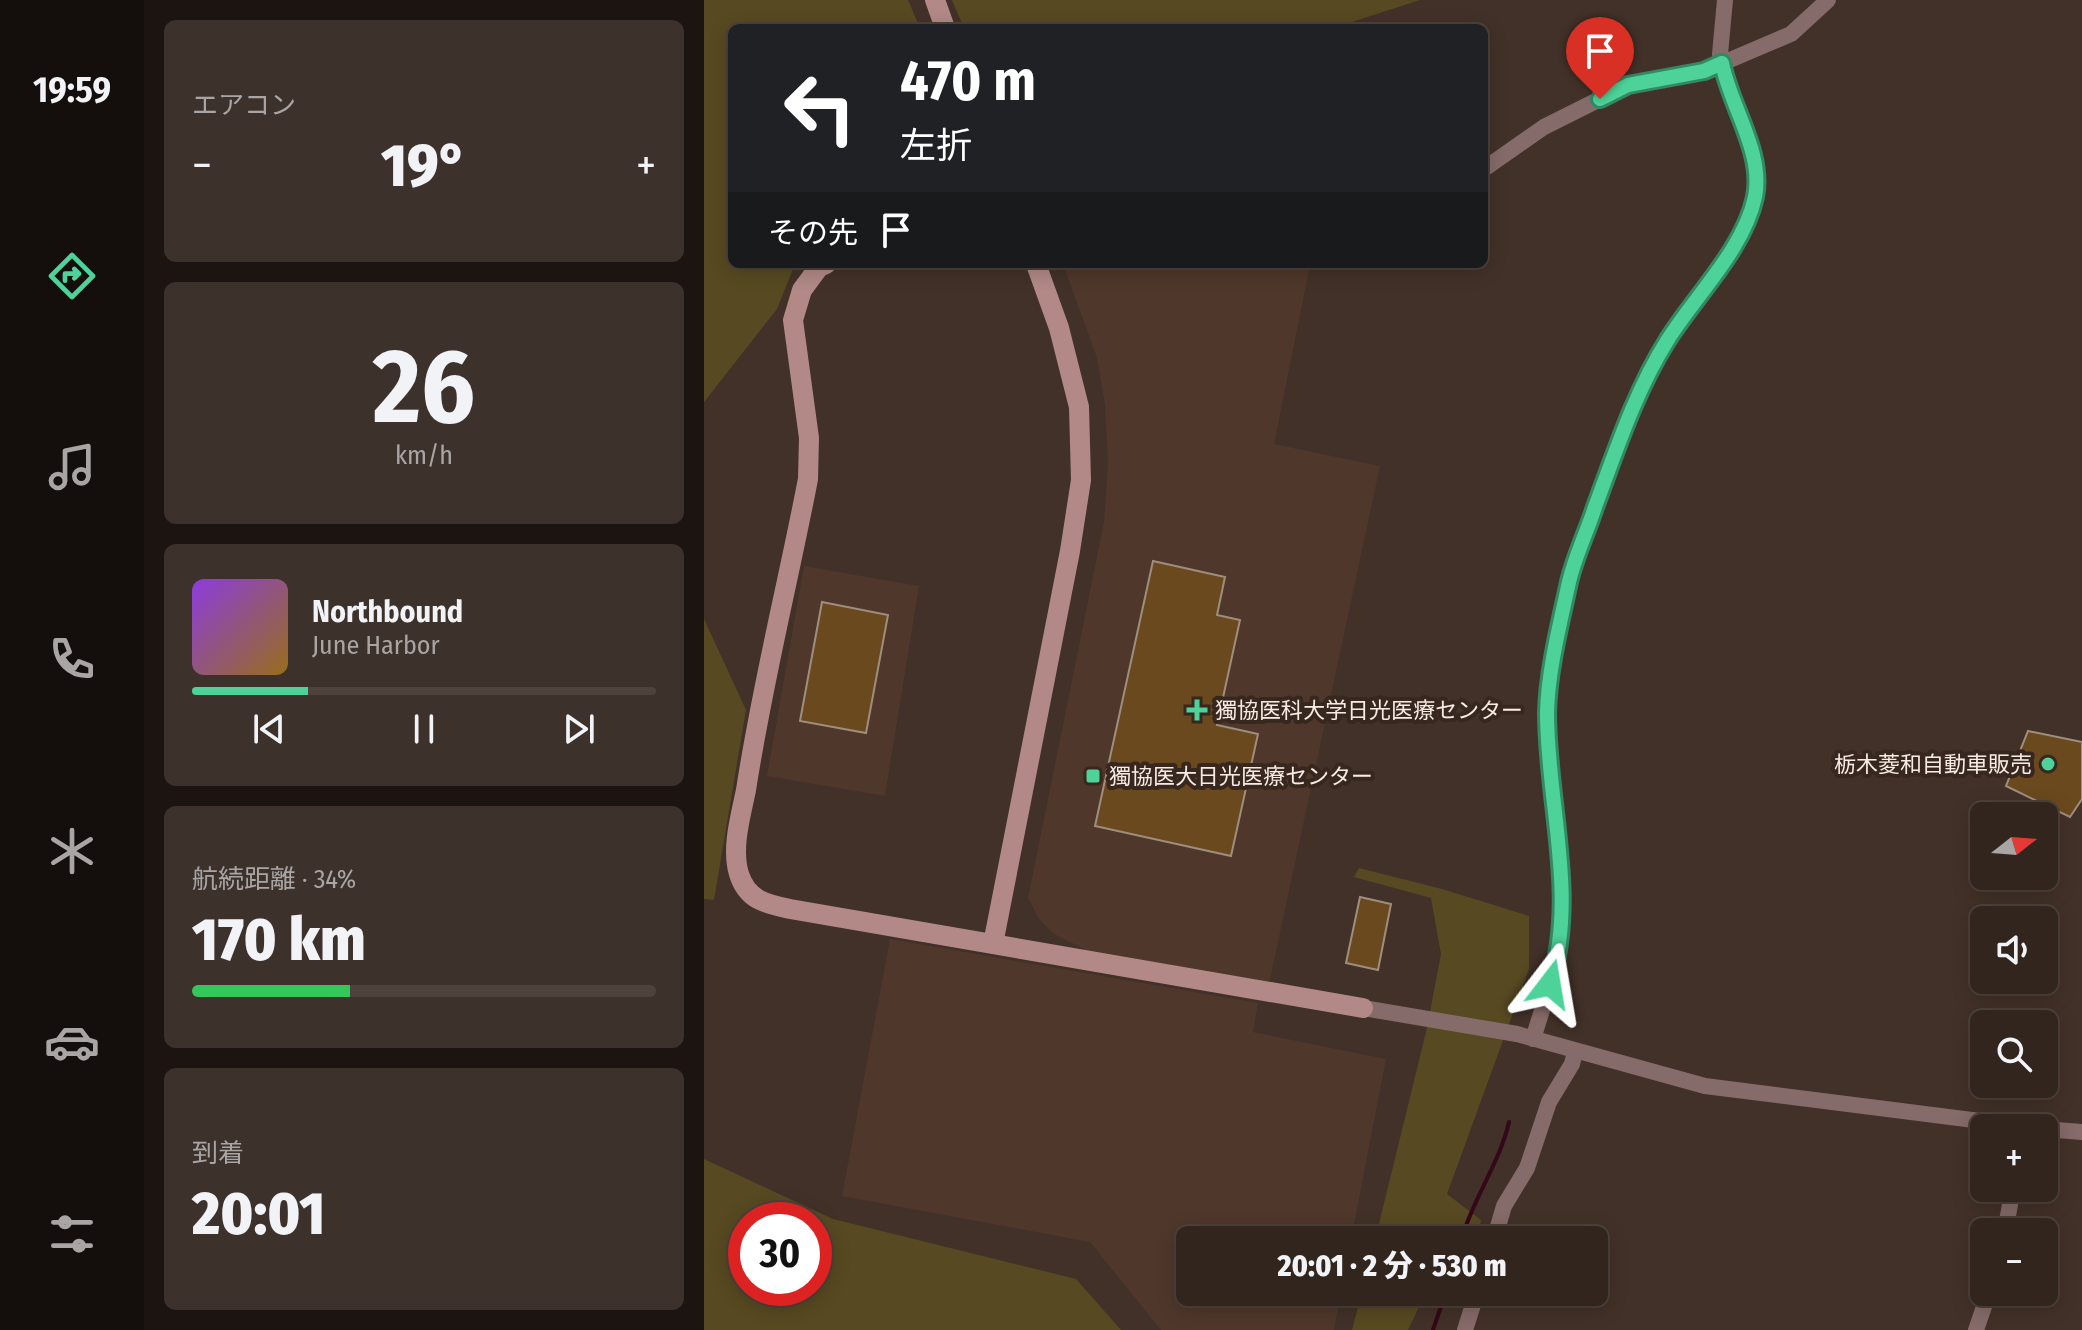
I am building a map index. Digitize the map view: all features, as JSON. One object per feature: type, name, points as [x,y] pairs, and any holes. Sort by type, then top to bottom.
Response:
[{"type":"street","points":[[935,0],[944,24]]},
{"type":"street","points":[[1533,1039],[1559,956],[1563,901],[1547,712],[1554,657],[1570,578],[1628,418],[1666,342],[1742,233],[1755,196],[1756,163],[1725,80],[1722,63],[1720,45],[1725,0]]},
{"type":"street","points":[[1488,166],[1544,127],[1628,85],[1704,71],[1791,34],[1828,0]]},
{"type":"street","points":[[818,268],[802,290],[793,320],[809,438],[808,479],[754,733],[737,842],[738,871],[751,895],[762,903],[1533,1039],[1705,1086],[1970,1120]]},
{"type":"street","points":[[993,944],[1070,551],[1081,480],[1079,407],[1059,328],[1037,268]]},
{"type":"street","points":[[1498,1226],[1504,1206],[1527,1168],[1549,1102],[1572,1064],[1575,1052]]},
{"type":"street","points":[[2058,1130],[2082,1132]]},
{"type":"street","points":[[1465,1330],[1473,1306]]},
{"type":"street","points":[[1976,1330],[1984,1306]]},
{"type":"shaded area","points":[[704,0],[908,0],[918,24],[728,24],[728,268],[793,268],[777,309],[704,402]]},
{"type":"shaded area","points":[[952,0],[1420,0],[1345,24],[962,24]]},
{"type":"shaded area","name":"獨協医科大学日光医療センター","points":[[1064,268],[1309,268],[1274,444],[1380,466],[1269,984],[1088,951],[1054,934],[1039,919],[1028,898],[1104,522],[1108,463],[1105,405],[1097,358]]},
{"type":"shaded area","points":[[804,566],[919,586],[885,796],[767,776]]},
{"type":"shaded area","points":[[704,619],[746,710],[714,900],[704,899]]},
{"type":"shaded area","points":[[1359,868],[1529,916],[1529,969],[1447,1194],[1481,1220],[1480,1226],[1378,1226],[1427,1028],[1441,954],[1431,898],[1354,877]]},
{"type":"shaded area","points":[[890,939],[1258,1003],[1253,1032],[1386,1059],[1354,1226],[1176,1226],[1176,1306],[1338,1306],[1334,1330],[1161,1330],[1090,1242],[842,1196]]},
{"type":"shaded area","points":[[704,1159],[796,1202],[728,1202],[728,1306],[832,1306],[832,1219],[1076,1279],[1121,1330],[704,1330]]},
{"type":"shaded area","points":[[1358,1306],[1419,1306],[1408,1330],[1352,1330]]},
{"type":"building","points":[[1153,561],[1225,577],[1217,615],[1240,620],[1217,725],[1258,734],[1231,856],[1095,826]]},
{"type":"building","points":[[822,602],[888,615],[866,733],[800,721]]},
{"type":"building","name":"栃木菱和自動車販売","points":[[2028,731],[2082,742],[2082,799],[2070,817],[2058,811],[2058,802],[2039,802],[2006,786]]},
{"type":"building","points":[[1360,897],[1391,904],[1378,970],[1346,963]]},
{"type":"waterway","points":[[1466,1226],[1509,1122]]},
{"type":"waterway","points":[[1433,1330],[1441,1306]]},
{"type":"place","name":"獨協医科大学日光医療センター","points":[[1197,710]]},
{"type":"place","name":"栃木菱和自動車販売","points":[[2048,764]]},
{"type":"place","name":"獨協医大日光医療センター","points":[[1093,776]]},
{"type":"route","points":[[1550,984],[1559,956],[1563,901],[1547,712],[1554,657],[1570,578],[1628,418],[1666,342],[1742,233],[1755,196],[1756,163],[1725,80],[1722,63],[1704,71],[1628,85],[1600,99]]}]
